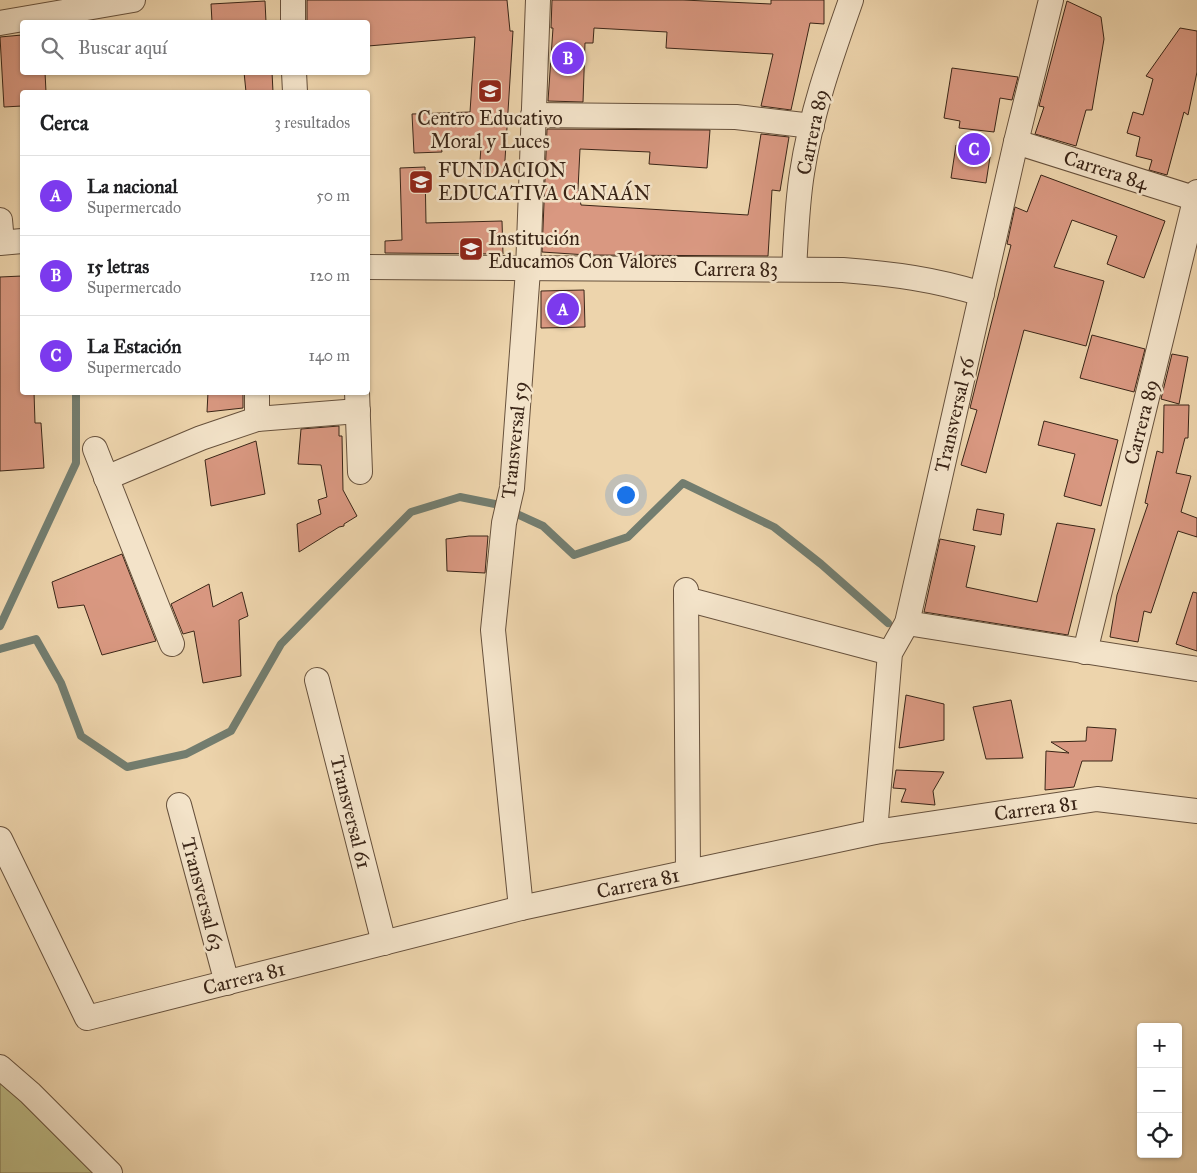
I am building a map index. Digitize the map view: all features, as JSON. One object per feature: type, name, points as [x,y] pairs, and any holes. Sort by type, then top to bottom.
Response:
[{"type":"street","points":[[0,23],[133,0]]},
{"type":"street","points":[[293,0],[293,20]]},
{"type":"street","name":"Transversal 59","points":[[521,908],[493,630],[504,523],[512,488],[528,270],[532,115],[538,0]]},
{"type":"street","name":"Carrera 89","points":[[794,269],[802,174],[812,126],[823,79],[852,0]]},
{"type":"street","name":"Transversal 56","points":[[875,832],[890,653],[907,623],[1016,142],[1051,0]]},
{"type":"street","points":[[294,75],[294,90]]},
{"type":"street","points":[[532,115],[736,117],[812,126]]},
{"type":"street","name":"Carrera 84","points":[[1016,142],[1196,196]]},
{"type":"street","name":"Carrera 89","points":[[1085,652],[1196,196]]},
{"type":"street","name":"Carrera 83","points":[[370,267],[528,270],[843,270],[909,276],[950,284],[982,294]]},
{"type":"street","points":[[257,395],[257,419]]},
{"type":"street","points":[[106,478],[201,438],[257,419],[358,402],[360,472]]},
{"type":"street","points":[[95,449],[172,644]]},
{"type":"street","points":[[688,872],[686,595],[890,653]]},
{"type":"street","points":[[907,623],[1197,669]]},
{"type":"street","name":"Transversal 61","points":[[317,680],[384,943]]},
{"type":"street","name":"Carrera 81","points":[[0,840],[87,1018],[521,908],[875,832],[1097,799],[1197,810]]},
{"type":"street","name":"Transversal 63","points":[[179,804],[227,982]]},
{"type":"street","points":[[0,1068],[30,1093],[110,1173]]},
{"type":"shaded area","points":[[3,1080],[99,1173],[0,1173],[0,1084]]},
{"type":"building","points":[[307,0],[507,0],[510,31],[513,31],[504,176],[479,175],[481,147],[441,145],[442,152],[414,153],[412,114],[470,112],[475,37],[370,46],[370,20],[307,20]]},
{"type":"building","points":[[552,0],[683,0],[771,4],[771,0],[824,0],[824,24],[810,23],[791,110],[761,106],[773,54],[666,48],[667,32],[594,28],[593,43],[585,43],[583,102],[548,101],[553,28],[551,28]]},
{"type":"building","points":[[265,1],[266,20],[212,20],[211,4]]},
{"type":"building","points":[[1067,1],[1101,17],[1104,39],[1092,110],[1086,110],[1076,146],[1035,134],[1044,107],[1039,106]]},
{"type":"building","points":[[1180,28],[1197,31],[1197,72],[1188,115],[1184,112],[1167,175],[1149,170],[1152,160],[1136,156],[1140,137],[1127,133],[1133,112],[1143,115],[1153,79],[1146,76]]},
{"type":"building","points":[[20,35],[20,75],[45,75],[46,90],[20,90],[20,106],[4,107],[0,37]]},
{"type":"building","points":[[952,68],[1018,77],[1012,100],[1000,98],[994,132],[959,128],[960,121],[944,118]]},
{"type":"building","points":[[244,75],[272,75],[273,90],[246,90]]},
{"type":"building","points":[[547,129],[710,130],[707,168],[649,164],[650,152],[580,149],[578,189],[581,205],[748,215],[761,134],[789,137],[780,191],[772,190],[768,256],[587,255],[542,252]]},
{"type":"building","points":[[956,145],[990,157],[986,183],[951,178]]},
{"type":"building","points":[[425,167],[426,223],[502,221],[503,254],[385,253],[385,241],[402,240],[400,168]]},
{"type":"building","points":[[1041,175],[1165,221],[1144,278],[1107,264],[1117,236],[1072,220],[1054,267],[1104,281],[1086,346],[1024,330],[986,473],[961,465],[977,410],[970,408],[1011,245],[1007,244],[1015,207],[1027,212]]},
{"type":"building","points":[[20,276],[20,395],[34,395],[35,423],[41,423],[44,468],[0,471],[0,277]]},
{"type":"building","points":[[584,290],[585,327],[541,328],[541,291]]},
{"type":"building","points":[[1092,335],[1145,349],[1134,392],[1080,378]]},
{"type":"building","points":[[1172,354],[1188,357],[1179,404],[1161,399]]},
{"type":"building","points":[[208,395],[243,395],[243,408],[207,412]]},
{"type":"building","points":[[1164,405],[1189,405],[1188,438],[1185,438],[1176,473],[1191,476],[1181,512],[1197,518],[1197,537],[1178,531],[1151,613],[1144,611],[1138,642],[1110,637],[1117,595],[1148,504],[1145,503],[1157,451],[1163,453]]},
{"type":"building","points":[[1044,421],[1118,440],[1101,506],[1064,496],[1075,454],[1038,445]]},
{"type":"building","points":[[339,426],[339,436],[342,436],[343,490],[357,516],[344,524],[344,526],[339,527],[299,552],[297,524],[321,514],[318,500],[327,497],[321,465],[298,464],[301,429]]},
{"type":"building","points":[[256,441],[265,494],[211,506],[205,460]]},
{"type":"building","points":[[977,509],[1004,514],[1001,535],[973,530]]},
{"type":"building","points":[[1057,523],[1095,529],[1068,635],[924,612],[940,539],[975,546],[966,587],[1037,602]]},
{"type":"building","points":[[488,536],[485,573],[447,571],[446,539]]},
{"type":"building","points":[[122,554],[156,641],[102,655],[84,605],[58,608],[52,582]]},
{"type":"building","points":[[209,584],[213,607],[242,592],[248,616],[239,620],[241,676],[203,683],[194,631],[183,634],[171,604]]},
{"type":"building","points":[[1193,592],[1197,593],[1197,651],[1176,644]]},
{"type":"building","points":[[906,695],[944,704],[944,740],[899,748]]},
{"type":"building","points":[[1011,700],[1023,758],[986,759],[973,707]]},
{"type":"building","points":[[1087,727],[1116,729],[1112,761],[1082,761],[1074,787],[1045,790],[1046,751],[1069,753],[1051,742],[1086,741]]},
{"type":"building","points":[[896,770],[944,772],[933,791],[935,805],[901,802],[906,789],[893,788]]},
{"type":"waterway","points":[[0,626],[76,463],[76,395]]},
{"type":"waterway","points":[[0,649],[36,639],[61,683],[81,736],[127,767],[186,754],[231,731],[281,644],[411,512],[460,497],[495,504],[543,526],[574,555],[628,537],[683,483],[774,527],[821,564],[888,623]]},
{"type":"place","name":"15 letras","points":[[568,58]]},
{"type":"place","name":"Centro Educativo Moral y Luces","points":[[490,91]]},
{"type":"place","name":"La Estación","points":[[974,149]]},
{"type":"place","name":"FUNDACION EDUCATIVA CANAÁN","points":[[421,182]]},
{"type":"place","name":"Institución Educamos Con Valores","points":[[471,249]]},
{"type":"place","name":"La nacional","points":[[563,309]]}]
